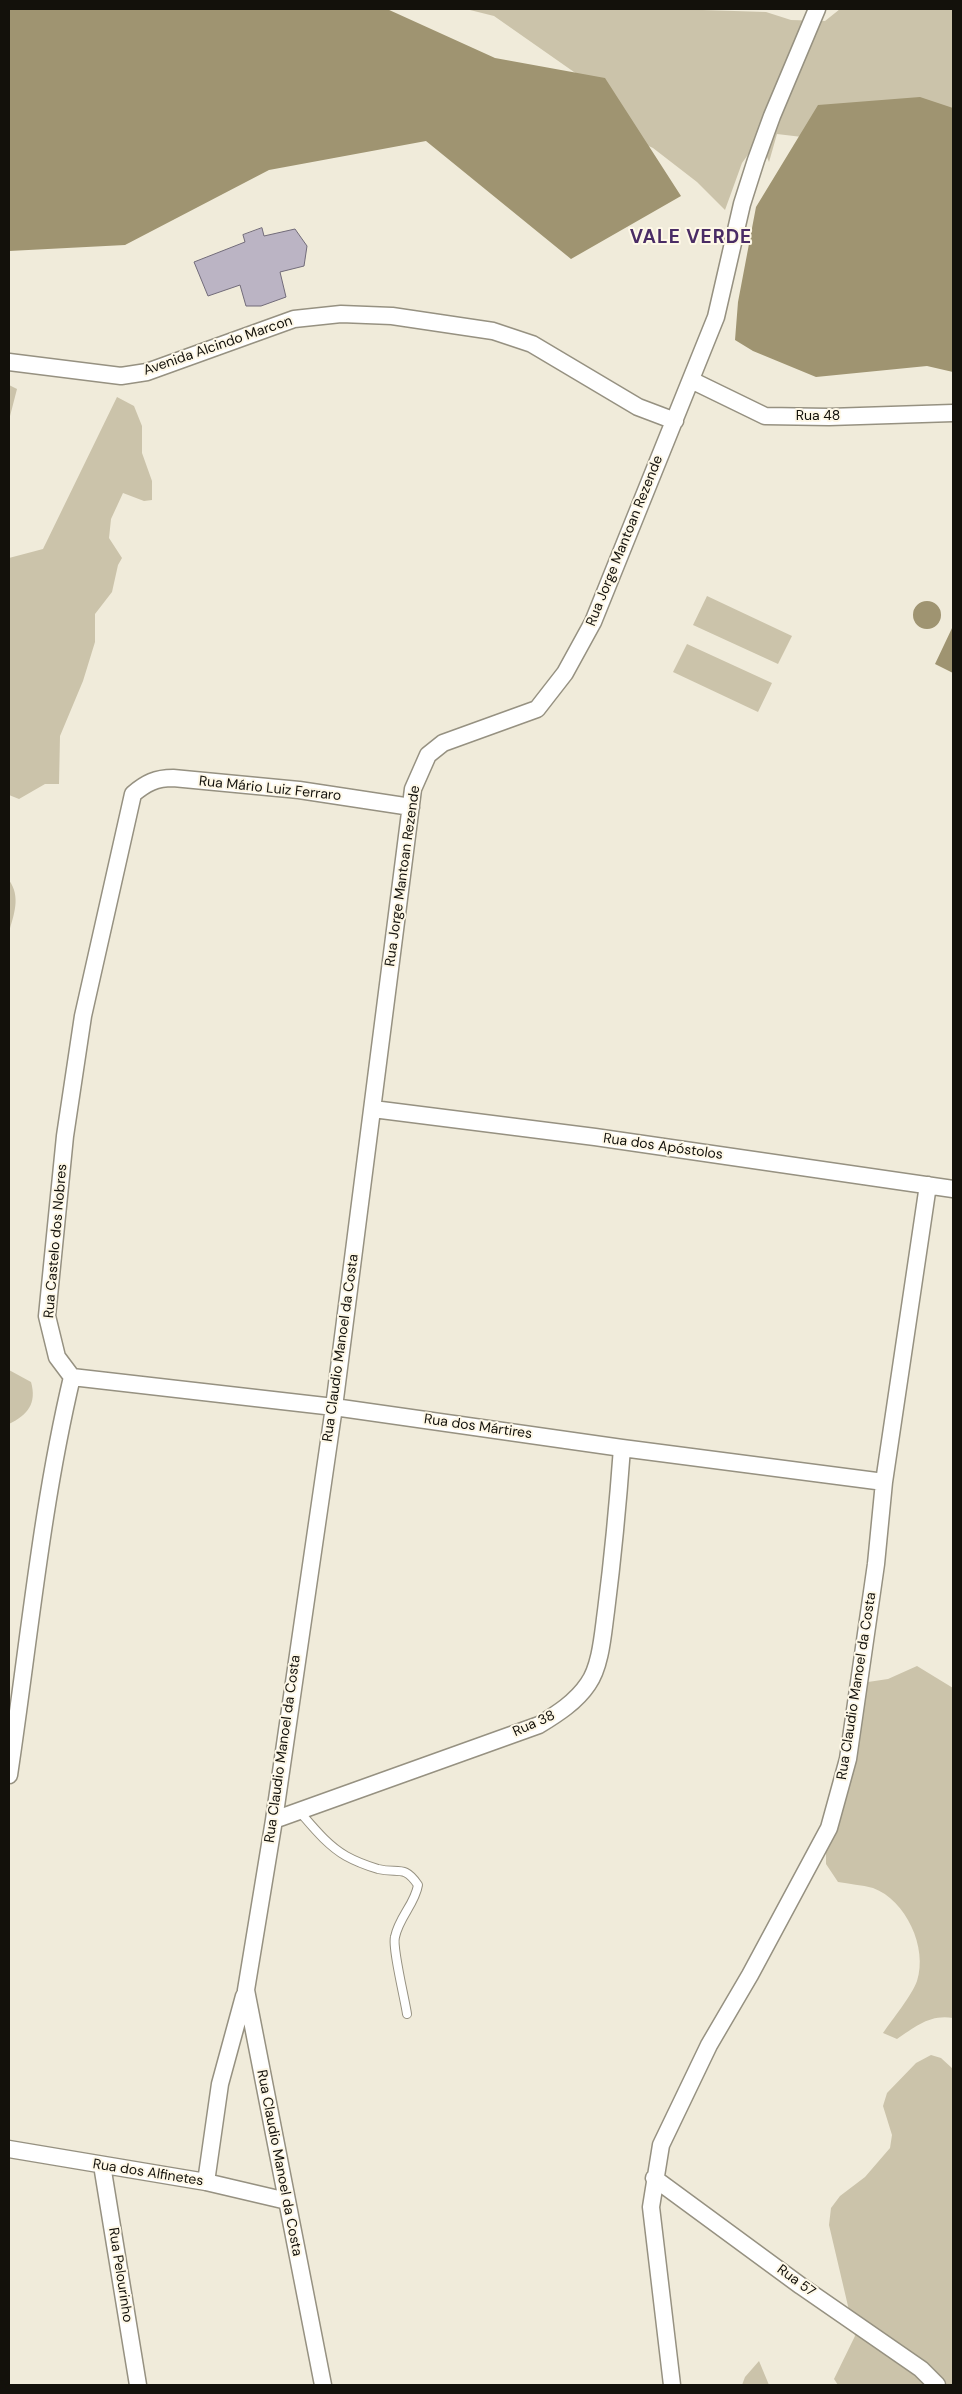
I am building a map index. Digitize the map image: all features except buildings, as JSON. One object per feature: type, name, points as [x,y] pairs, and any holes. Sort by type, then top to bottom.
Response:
[{"type":"street","name":"Rua Jorge Mantoan Rezende","points":[[373,1109],[413,789],[428,755],[443,743],[537,709],[566,673],[593,622],[716,316],[742,204],[756,160],[772,116],[817,9]]},
{"type":"street","name":"Avenida Alcindo Marcon","points":[[9,362],[121,376],[147,372],[294,319],[342,314],[392,316],[493,331],[532,344],[638,407],[675,421]]},
{"type":"street","name":"Rua 48","points":[[691,380],[765,416],[953,413]]},
{"type":"street","name":"Rua Mário Luiz Ferraro","points":[[133,794],[158,778],[173,778],[299,790],[411,808]]},
{"type":"street","name":"Rua Castelo dos Nobres","points":[[72,1377],[56,1357],[47,1316],[65,1136],[83,1016],[133,794]]},
{"type":"street","name":"Rua dos Apóstolos","points":[[373,1109],[595,1137],[953,1189]]},
{"type":"street","name":"Rua Claudio Manoel da Costa","points":[[324,2385],[246,1990],[274,1820],[334,1407],[373,1109]]},
{"type":"street","name":"Rua Claudio Manoel da Costa","points":[[672,2385],[651,2207],[654,2178],[661,2145],[709,2045],[750,1975],[829,1828],[848,1759],[876,1564],[884,1482],[928,1185]]},
{"type":"street","name":"Rua dos Mártires","points":[[72,1377],[334,1407],[622,1448],[884,1482]]},
{"type":"street","points":[[9,1775],[46,1506],[58,1434],[72,1377]]},
{"type":"street","name":"Rua 38","points":[[274,1820],[539,1725],[560,1712],[577,1697],[589,1683],[601,1649],[615,1542],[622,1448]]},
{"type":"street","points":[[206,2182],[220,2084],[246,1990]]},
{"type":"street","name":"Rua dos Alfinetes","points":[[9,2149],[206,2182],[287,2201]]},
{"type":"street","name":"Rua Pelourinho","points":[[102,2165],[138,2385]]},
{"type":"street","name":"Rua 57","points":[[654,2178],[801,2286],[921,2369],[937,2385]]},
{"type":"lane","points":[[299,1811],[319,1834],[346,1856],[379,1869],[402,1870],[412,1876],[418,1884],[416,1896],[401,1920],[394,1939],[407,2014]]},
{"type":"shaded area","points":[[9,9],[387,9],[495,58],[605,78],[681,196],[571,259],[426,141],[269,170],[125,245],[9,251]]},
{"type":"shaded area","points":[[466,9],[671,9],[766,12],[791,20],[825,21],[840,9],[953,9],[953,134],[802,137],[777,134],[769,162],[765,152],[752,149],[742,163],[725,210],[697,182],[653,148],[640,142],[594,86],[494,16]]},
{"type":"shaded area","points":[[920,97],[953,108],[953,372],[927,366],[816,377],[753,351],[735,340],[738,302],[756,207],[818,105]]},
{"type":"shaded area","points":[[9,385],[17,389],[9,420]]},
{"type":"shaded area","points":[[117,397],[134,406],[142,426],[142,453],[152,481],[152,500],[144,501],[123,493],[111,519],[109,538],[122,558],[118,565],[112,592],[95,614],[95,642],[83,681],[60,736],[59,784],[45,784],[19,799],[9,795],[9,558],[43,549]]},
{"type":"shaded area","points":[[707,596],[792,636],[778,664],[693,625]]},
{"type":"shaded area","points":[[927,601],[937,605],[941,615],[937,625],[927,629],[917,625],[913,615],[917,605]]},
{"type":"shaded area","points":[[953,626],[953,673],[935,664]]},
{"type":"shaded area","points":[[687,644],[772,683],[758,712],[673,672]]},
{"type":"shaded area","points":[[9,880],[13,886],[16,899],[9,932]]},
{"type":"shaded area","points":[[9,1370],[31,1382],[33,1396],[26,1412],[9,1424]]},
{"type":"shaded area","points":[[917,1666],[953,1688],[953,2018],[937,2018],[923,2022],[897,2039],[883,2033],[917,1981],[920,1968],[917,1940],[904,1914],[885,1894],[873,1888],[838,1882],[826,1864],[826,1831],[859,1693],[868,1682],[888,1679]]},
{"type":"shaded area","points":[[931,2055],[941,2058],[953,2069],[953,2385],[838,2385],[834,2379],[855,2336],[829,2225],[831,2208],[840,2196],[865,2177],[890,2148],[892,2135],[883,2106],[887,2093],[916,2063]]},
{"type":"shaded area","points":[[759,2361],[769,2385],[742,2385],[745,2377]]},
{"type":"district","name":"VALE VERDE","points":[[691,238]]}]
